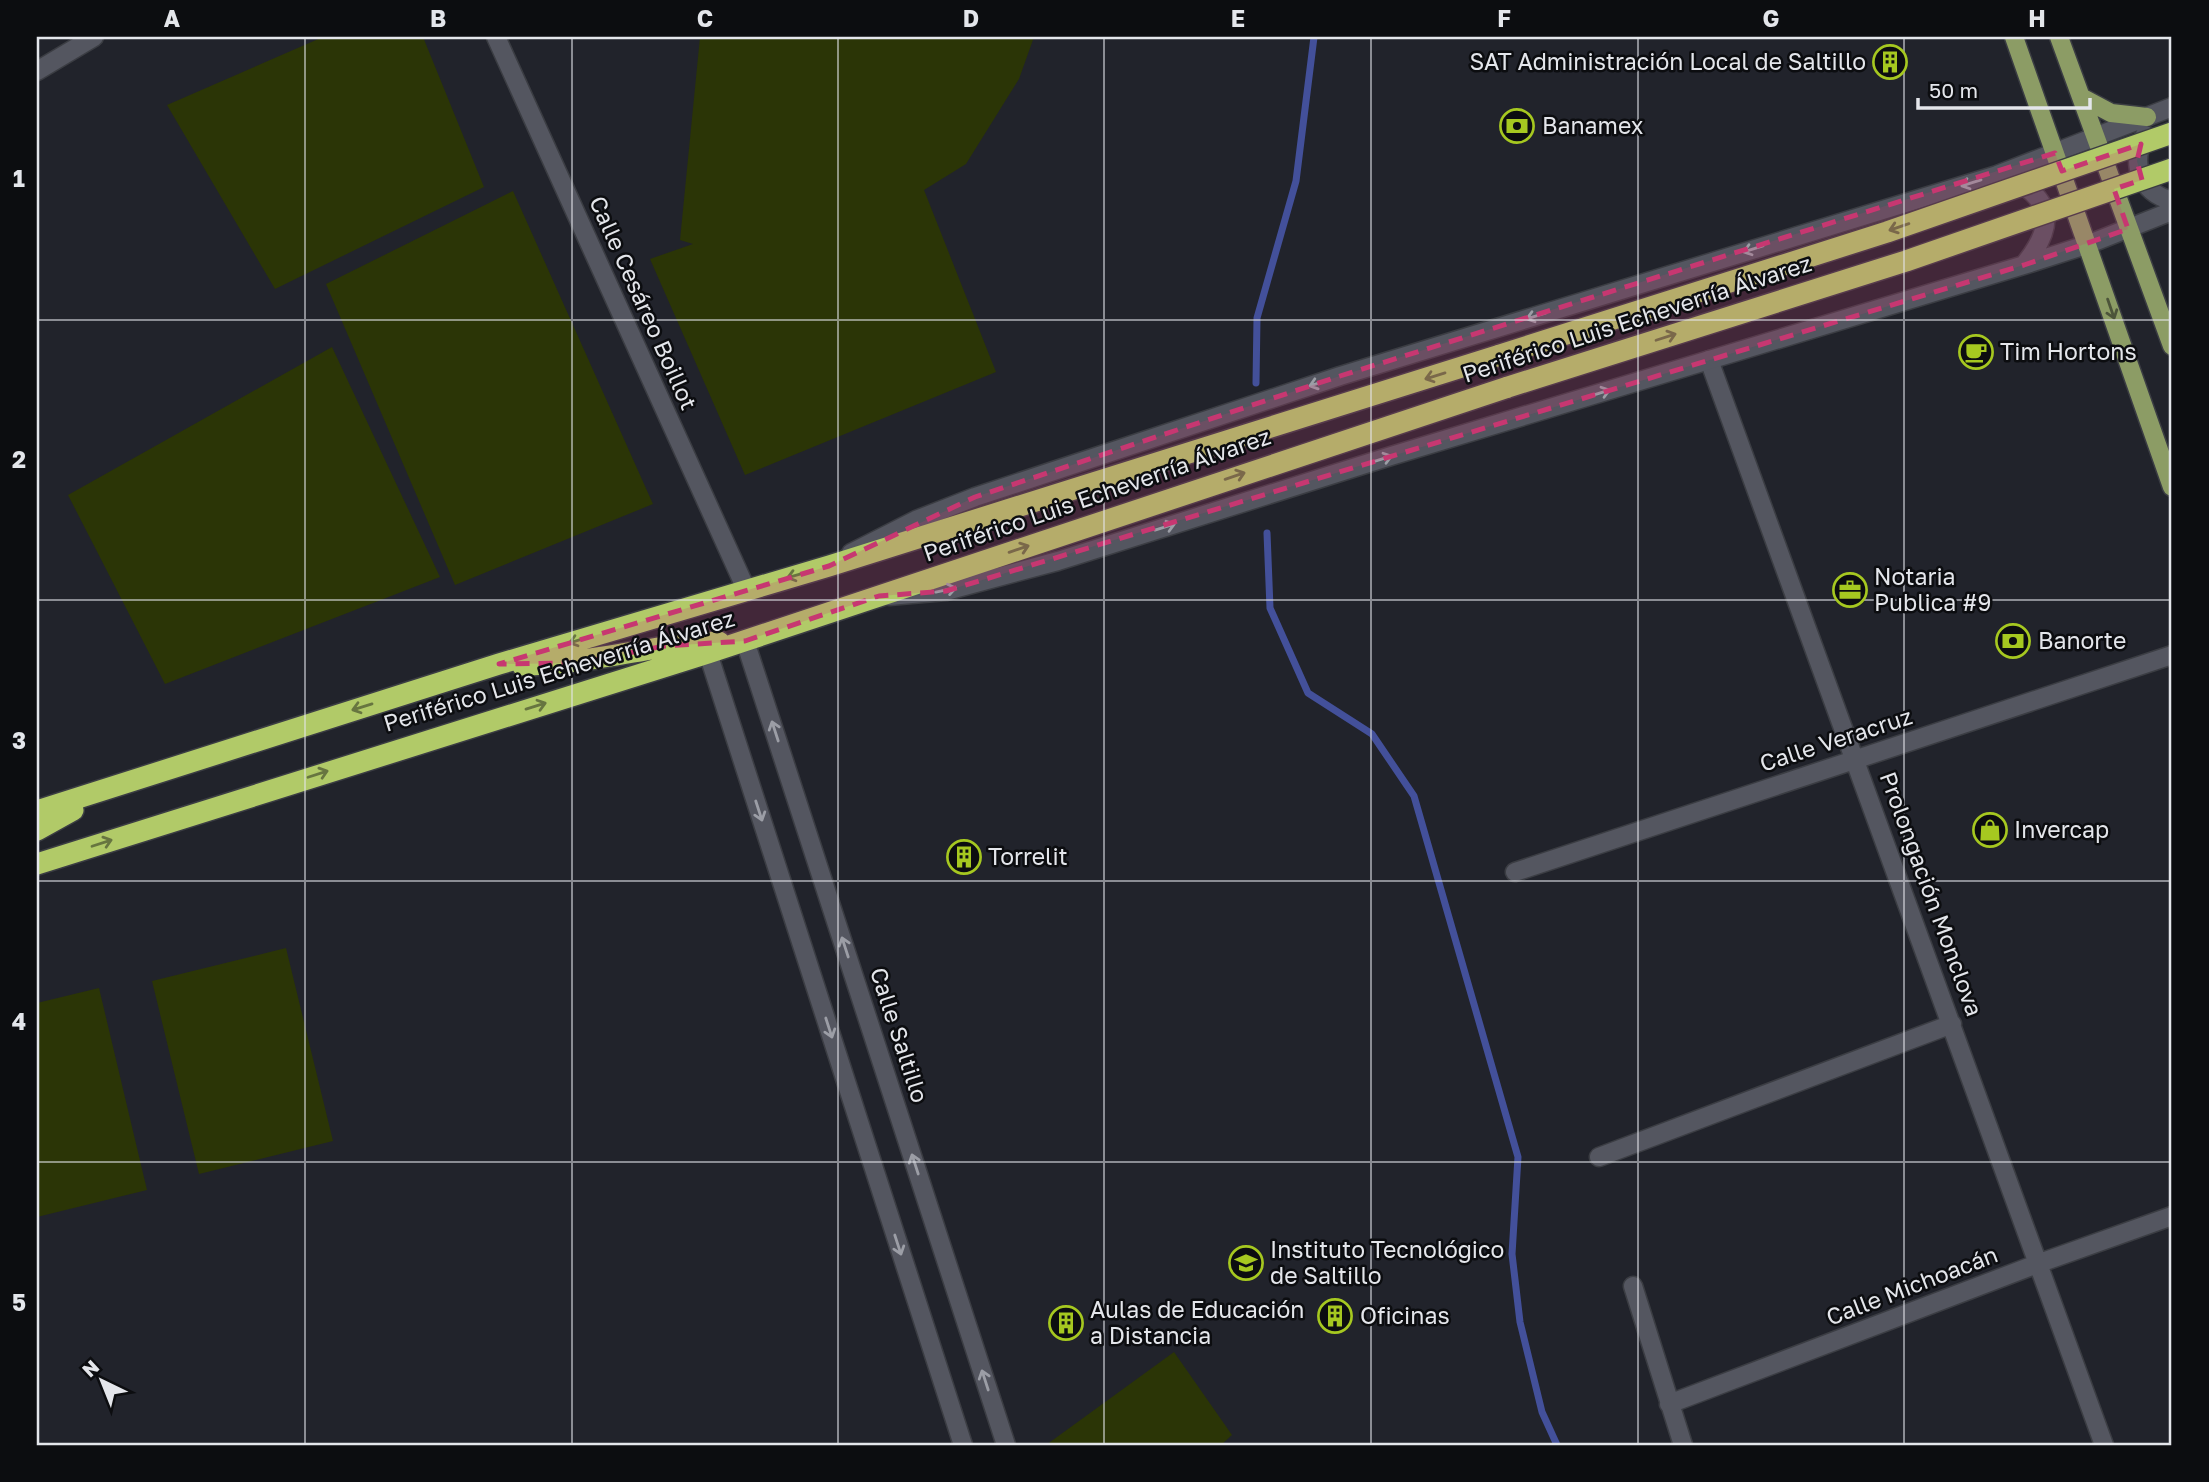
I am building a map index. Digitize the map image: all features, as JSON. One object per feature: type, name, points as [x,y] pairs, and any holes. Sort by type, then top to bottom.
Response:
[{"type":"highway","name":"Periférico Luis Echeverría Álvarez","points":[[37,811],[499,664],[829,566],[1500,355],[1887,232],[2172,133]]},
{"type":"highway","name":"Periférico Luis Echeverría Álvarez","points":[[37,864],[745,641],[1508,387],[1906,261],[2172,169]]},
{"type":"highway","points":[[499,664],[579,663],[664,646],[745,641]]},
{"type":"highway","points":[[37,830],[127,781]]},
{"type":"main road","points":[[2014,37],[2090,244],[2172,487]]},
{"type":"main road","points":[[2059,37],[2172,346]]},
{"type":"main road","points":[[2081,97],[2111,113],[2147,117]]},
{"type":"street","points":[[37,71],[94,37]]},
{"type":"street","name":"Calle Cesáreo Boillot","points":[[496,37],[746,589]]},
{"type":"street","name":"Periférico Luis Echeverría Álvarez","points":[[829,566],[916,520],[975,497],[1340,376],[1997,175],[2172,107]]},
{"type":"street","points":[[2172,114],[2148,131],[2137,161],[2140,177],[2152,191],[2172,201]]},
{"type":"street","points":[[1997,175],[2031,189],[2040,200],[2046,217],[2045,233],[2024,265]]},
{"type":"street","points":[[879,596],[912,596],[946,591],[1058,561],[2024,265],[2090,244],[2172,211]]},
{"type":"street","name":"Prolongación Monclova","points":[[1709,360],[2104,1445]]},
{"type":"street","name":"Calle Saltillo","points":[[745,641],[1006,1445]]},
{"type":"street","points":[[708,653],[963,1445]]},
{"type":"street","name":"Calle Veracruz","points":[[1515,872],[2172,655]]},
{"type":"street","points":[[1599,1157],[1952,1024]]},
{"type":"street","name":"Calle Michoacán","points":[[1669,1404],[2037,1264],[2172,1216]]},
{"type":"street","points":[[1633,1286],[1683,1445]]},
{"type":"highlighted area","points":[[2141,144],[2137,161],[2142,180],[2114,189],[2128,229],[2024,265],[946,591],[879,596],[745,641],[664,646],[579,663],[499,664],[829,566],[975,497],[1340,376],[2055,153],[2062,171]]},
{"type":"green space","points":[[323,37],[423,37],[484,187],[275,289],[167,105]]},
{"type":"green space","points":[[700,37],[1034,37],[1019,79],[966,164],[924,190],[996,372],[745,475],[650,259],[693,244],[680,240]]},
{"type":"green space","points":[[513,191],[653,504],[455,585],[326,284]]},
{"type":"green space","points":[[332,347],[440,577],[165,684],[68,495]]},
{"type":"green space","points":[[286,948],[333,1141],[199,1174],[152,981]]},
{"type":"green space","points":[[99,988],[147,1190],[37,1217],[37,1003]]},
{"type":"green space","points":[[1174,1352],[1232,1435],[1221,1445],[1046,1445]]},
{"type":"waterway","points":[[1256,383],[1257,318],[1296,181],[1314,37]]},
{"type":"waterway","points":[[1267,533],[1270,608],[1308,693],[1372,734],[1414,796],[1518,1157],[1512,1254],[1520,1322],[1542,1412],[1557,1445]]},
{"type":"place","name":"SAT Administración Local de Saltillo","points":[[1890,62]]},
{"type":"place","name":"Banamex","points":[[1517,126]]},
{"type":"place","name":"Tim Hortons","points":[[1976,352]]},
{"type":"place","name":"Notaria Publica #9","points":[[1850,590]]},
{"type":"place","name":"Banorte","points":[[2013,641]]},
{"type":"place","name":"Invercap","points":[[1990,830]]},
{"type":"place","name":"Torrelit","points":[[964,857]]},
{"type":"place","name":"Instituto Tecnológico de Saltillo","points":[[1246,1263]]},
{"type":"place","name":"Oficinas","points":[[1335,1316]]},
{"type":"place","name":"Aulas de Educación a Distancia","points":[[1066,1323]]}]
